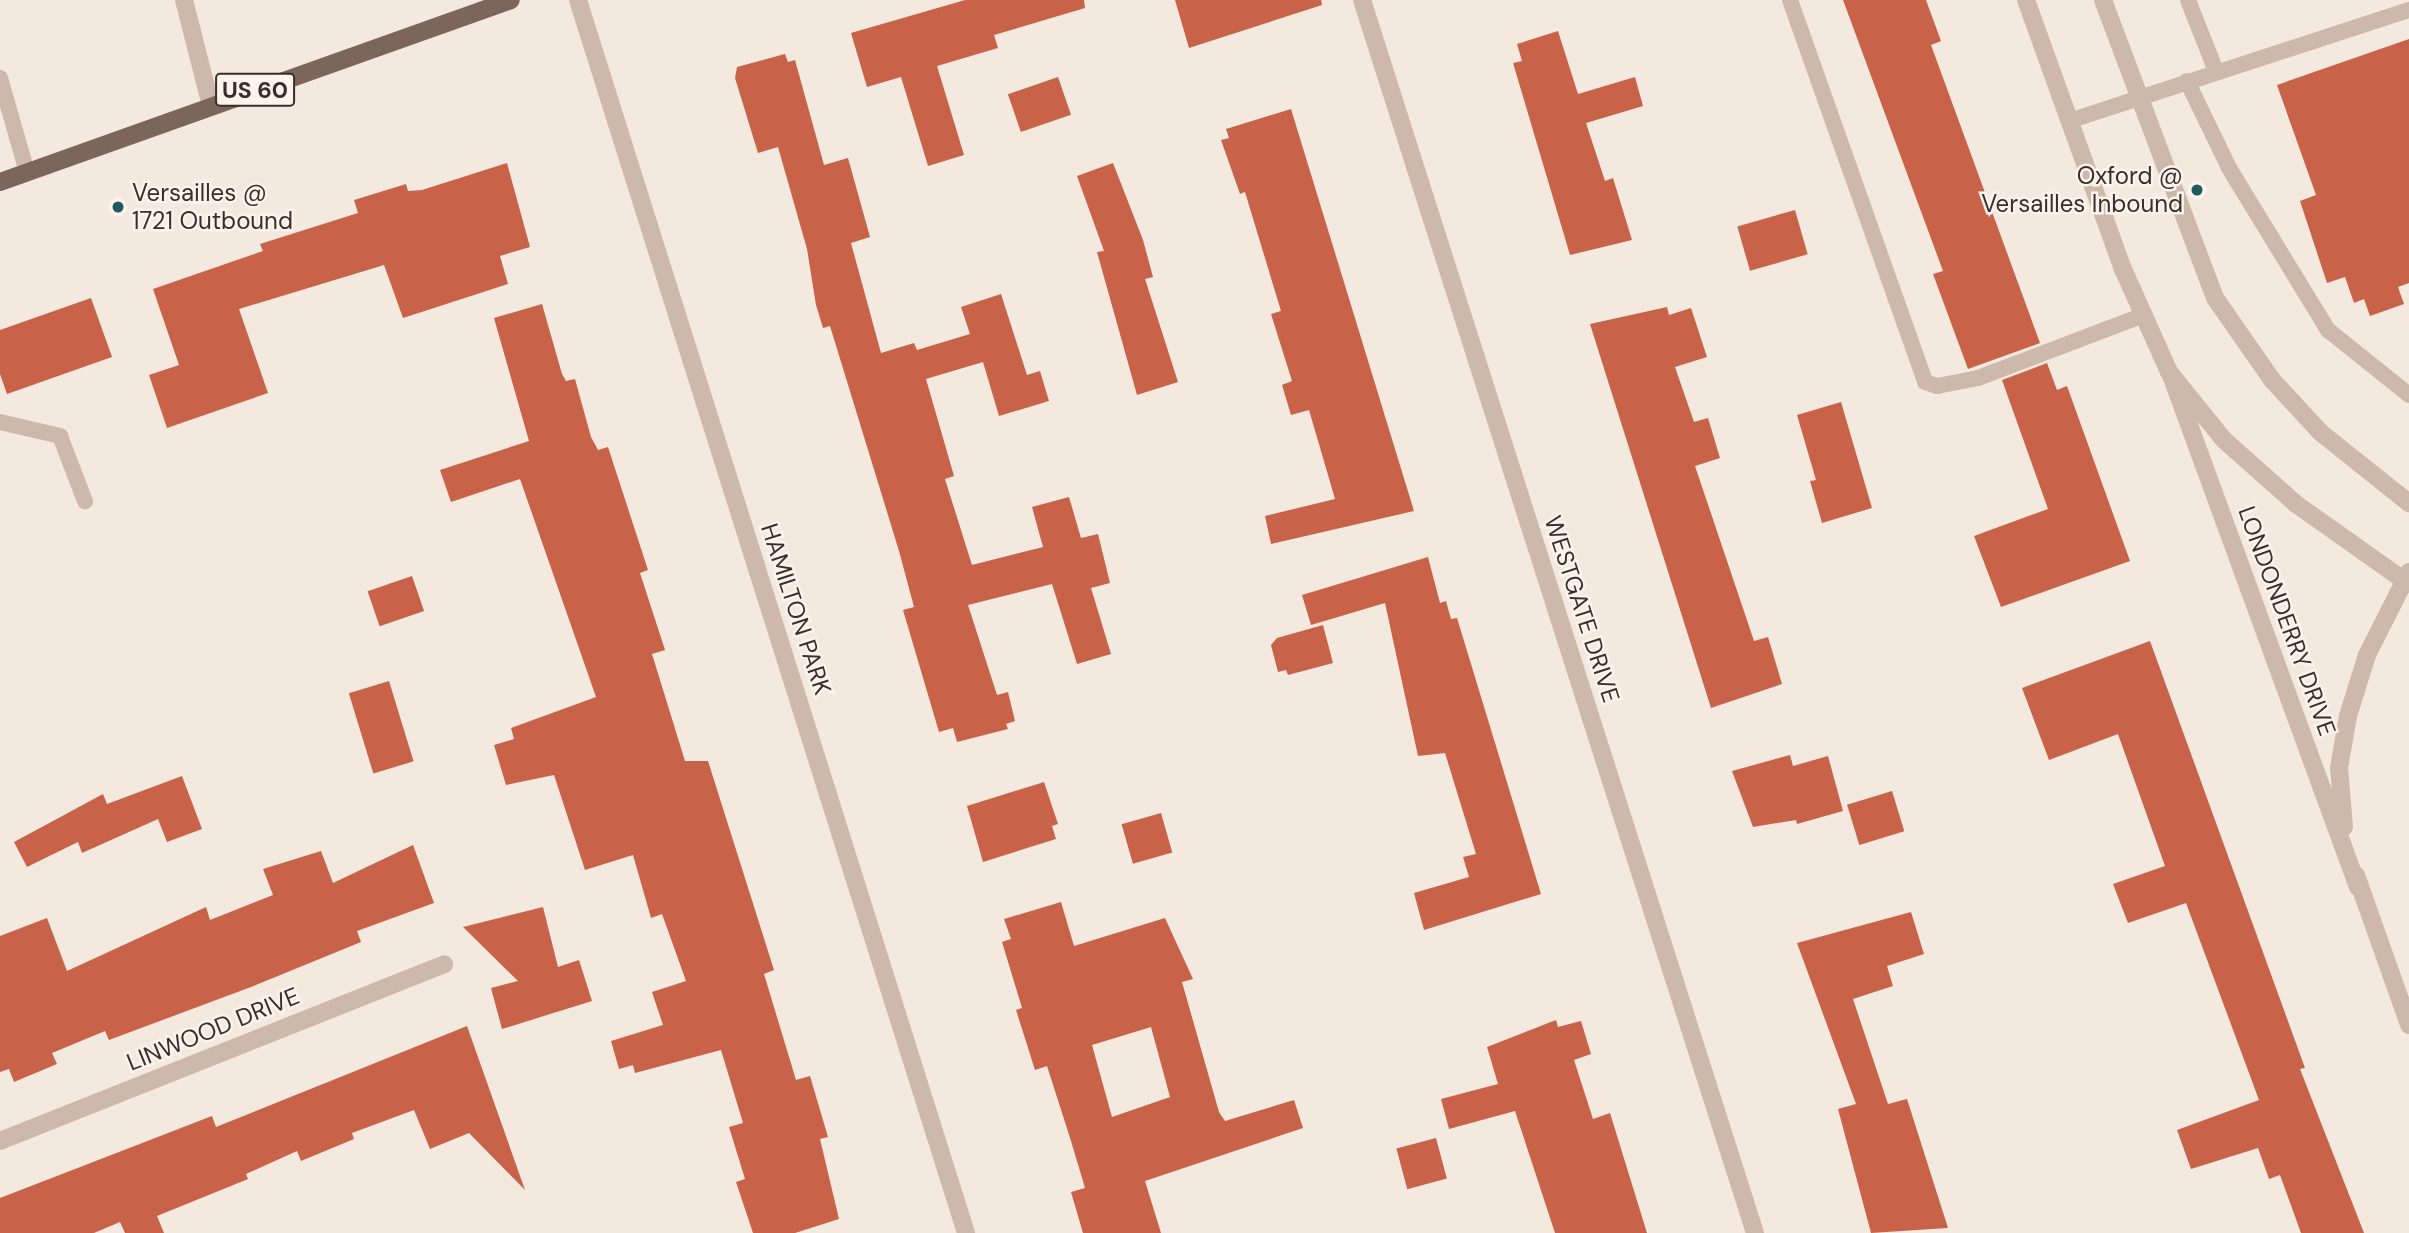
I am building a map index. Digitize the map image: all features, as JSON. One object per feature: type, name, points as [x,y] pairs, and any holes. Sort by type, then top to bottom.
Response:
[{"type":"main road","name":"US 60","points":[[0,182],[511,0]]},
{"type":"street","points":[[184,0],[211,106]]},
{"type":"street","name":"HAMILTON PARK","points":[[578,0],[967,1233]]},
{"type":"street","name":"WESTGATE DRIVE","points":[[1362,0],[1755,1233]]},
{"type":"street","points":[[2025,0],[2144,315],[2169,372],[2224,440],[2297,504],[2407,579]]},
{"type":"street","points":[[2103,0],[2215,298],[2273,381],[2320,432],[2409,503]]},
{"type":"street","name":"LONDONDERRY DRIVE","points":[[2169,372],[2409,1026]]},
{"type":"street","name":"LONDONDERRY DRIVE","points":[[2358,887],[2342,816],[2339,768],[2367,655],[2407,579]]},
{"type":"street","name":"LINWOOD DRIVE","points":[[0,1141],[444,964]]},
{"type":"lane","points":[[1790,0],[1925,382],[1937,386],[1978,378],[2144,315]]},
{"type":"lane","points":[[2188,0],[2216,71]]},
{"type":"lane","points":[[2069,121],[2409,10]]},
{"type":"lane","points":[[0,78],[27,172]]},
{"type":"lane","points":[[2187,81],[2229,168],[2328,330],[2409,395]]},
{"type":"lane","points":[[0,422],[60,436],[85,501]]},
{"type":"building","points":[[965,0],[1084,0],[1085,8],[994,35],[998,48],[937,66],[964,155],[928,166],[901,77],[867,87],[851,33]]},
{"type":"building","points":[[1175,0],[1321,0],[1322,5],[1189,48]]},
{"type":"building","points":[[1843,0],[1926,0],[1941,41],[1931,45],[2040,343],[1968,369],[1933,274],[1943,271]]},
{"type":"building","points":[[1558,31],[1578,94],[1635,77],[1643,106],[1586,123],[1605,181],[1613,178],[1632,240],[1570,255],[1513,63],[1522,61],[1517,44]]},
{"type":"building","points":[[2409,39],[2409,283],[2398,287],[2404,304],[2370,316],[2364,299],[2354,303],[2345,277],[2327,283],[2300,201],[2316,195],[2277,85]]},
{"type":"building","points":[[785,54],[788,62],[795,60],[824,165],[848,158],[870,237],[851,243],[881,353],[914,343],[917,350],[970,334],[961,307],[1001,294],[1027,375],[1040,371],[1049,401],[999,416],[983,362],[926,379],[954,476],[945,479],[972,565],[1043,547],[1032,507],[1069,497],[1081,538],[1098,534],[1110,583],[1091,588],[1111,654],[1077,664],[1052,584],[968,605],[997,695],[1008,692],[1015,721],[1006,724],[1008,729],[957,742],[953,728],[939,732],[903,610],[914,607],[899,551],[830,326],[823,328],[816,305],[807,249],[778,147],[758,153],[735,78],[737,67]]},
{"type":"building","points":[[1058,77],[1071,115],[1021,132],[1008,94]]},
{"type":"building","points":[[1291,109],[1414,511],[1271,544],[1265,516],[1335,499],[1309,410],[1291,415],[1282,385],[1292,381],[1271,314],[1281,311],[1245,192],[1240,194],[1221,140],[1229,138],[1226,129]]},
{"type":"building","points":[[507,163],[530,247],[500,256],[508,284],[403,318],[384,265],[239,309],[268,393],[167,428],[149,375],[179,365],[153,289],[263,251],[260,244],[358,213],[354,200],[406,184],[408,191],[422,190]]},
{"type":"building","points":[[1113,163],[1143,240],[1153,277],[1145,279],[1178,382],[1137,395],[1097,252],[1104,251],[1077,176]]},
{"type":"building","points":[[1795,210],[1808,254],[1750,271],[1737,227]]},
{"type":"building","points":[[91,298],[112,357],[7,394],[0,374],[0,330]]},
{"type":"building","points":[[542,304],[562,374],[566,381],[575,379],[591,437],[598,450],[608,447],[648,570],[640,573],[665,650],[652,654],[685,761],[708,761],[774,970],[764,974],[796,1080],[810,1076],[828,1137],[820,1139],[839,1219],[795,1233],[753,1233],[736,1182],[745,1179],[729,1127],[743,1123],[721,1050],[635,1073],[633,1065],[619,1069],[611,1041],[663,1025],[652,992],[686,981],[662,914],[651,918],[633,855],[585,870],[554,775],[506,785],[494,745],[514,739],[511,728],[596,697],[520,479],[451,502],[440,470],[529,441],[494,318]]},
{"type":"building","points":[[1667,307],[1669,315],[1691,308],[1707,357],[1675,367],[1694,422],[1708,418],[1720,458],[1695,466],[1754,641],[1768,637],[1782,684],[1711,708],[1590,324]]},
{"type":"building","points":[[2047,363],[2057,390],[2067,386],[2130,561],[2001,607],[1974,536],[2048,509],[2002,380]]},
{"type":"building","points":[[1841,402],[1872,508],[1822,523],[1810,481],[1816,480],[1797,415]]},
{"type":"building","points":[[1428,557],[1440,603],[1446,601],[1451,619],[1457,618],[1541,894],[1424,930],[1414,893],[1469,877],[1463,857],[1476,854],[1445,753],[1418,756],[1385,603],[1311,625],[1302,595]]},
{"type":"building","points":[[412,576],[424,611],[380,626],[368,591]]},
{"type":"building","points":[[1323,625],[1333,663],[1288,675],[1286,670],[1278,672],[1271,645],[1277,638]]},
{"type":"building","points":[[2150,641],[2305,1068],[2300,1069],[2364,1233],[2301,1233],[2280,1175],[2269,1179],[2258,1148],[2191,1169],[2177,1130],[2259,1100],[2186,903],[2128,923],[2113,884],[2165,866],[2118,734],[2049,760],[2022,688]]},
{"type":"building","points":[[389,681],[414,761],[373,774],[349,693]]},
{"type":"building","points":[[1790,755],[1793,766],[1828,756],[1843,811],[1797,824],[1796,820],[1753,827],[1732,771]]},
{"type":"building","points":[[182,776],[202,829],[167,842],[158,819],[82,853],[78,842],[27,867],[14,842],[103,794],[107,804]]},
{"type":"building","points":[[1044,782],[1058,824],[1052,826],[1056,839],[983,862],[967,806]]},
{"type":"building","points":[[1892,791],[1904,831],[1859,845],[1847,805]]},
{"type":"building","points":[[1161,813],[1172,852],[1133,864],[1122,824]]},
{"type":"building","points":[[413,845],[434,903],[357,931],[361,942],[251,987],[109,1040],[105,1031],[52,1053],[57,1064],[14,1082],[9,1069],[0,1072],[0,936],[47,918],[67,971],[206,907],[210,920],[273,895],[263,869],[321,851],[333,883]]},
{"type":"building","points":[[1061,902],[1074,946],[1165,918],[1193,979],[1182,982],[1219,1112],[1225,1121],[1294,1100],[1303,1128],[1145,1181],[1161,1233],[1083,1233],[1071,1192],[1085,1188],[1047,1066],[1035,1070],[1016,1010],[1022,1008],[1002,942],[1011,939],[1004,919]],"holes":[[[1151,1027],[1170,1097],[1112,1117],[1092,1045]]]},
{"type":"building","points":[[543,907],[558,967],[579,960],[592,1001],[502,1029],[491,988],[518,981],[463,927]]},
{"type":"building","points":[[1911,912],[1924,954],[1887,966],[1893,986],[1853,999],[1888,1104],[1907,1099],[1948,1228],[1871,1233],[1838,1109],[1856,1104],[1797,943]]},
{"type":"building","points":[[1556,1020],[1558,1027],[1581,1021],[1591,1054],[1574,1060],[1593,1119],[1610,1113],[1647,1233],[1555,1233],[1515,1111],[1449,1129],[1441,1099],[1498,1084],[1487,1047]]},
{"type":"building","points":[[467,1026],[525,1190],[469,1133],[430,1149],[414,1110],[352,1133],[354,1139],[301,1161],[297,1151],[246,1174],[248,1179],[157,1216],[164,1233],[125,1233],[120,1222],[94,1233],[0,1233],[0,1198],[212,1116],[216,1127]]},
{"type":"building","points":[[1436,1138],[1447,1179],[1407,1189],[1396,1149]]},
{"type":"place","name":"Oxford @ Versailles Inbound","points":[[2197,190]]},
{"type":"place","name":"Versailles @ 1721 Outbound","points":[[118,207]]}]
